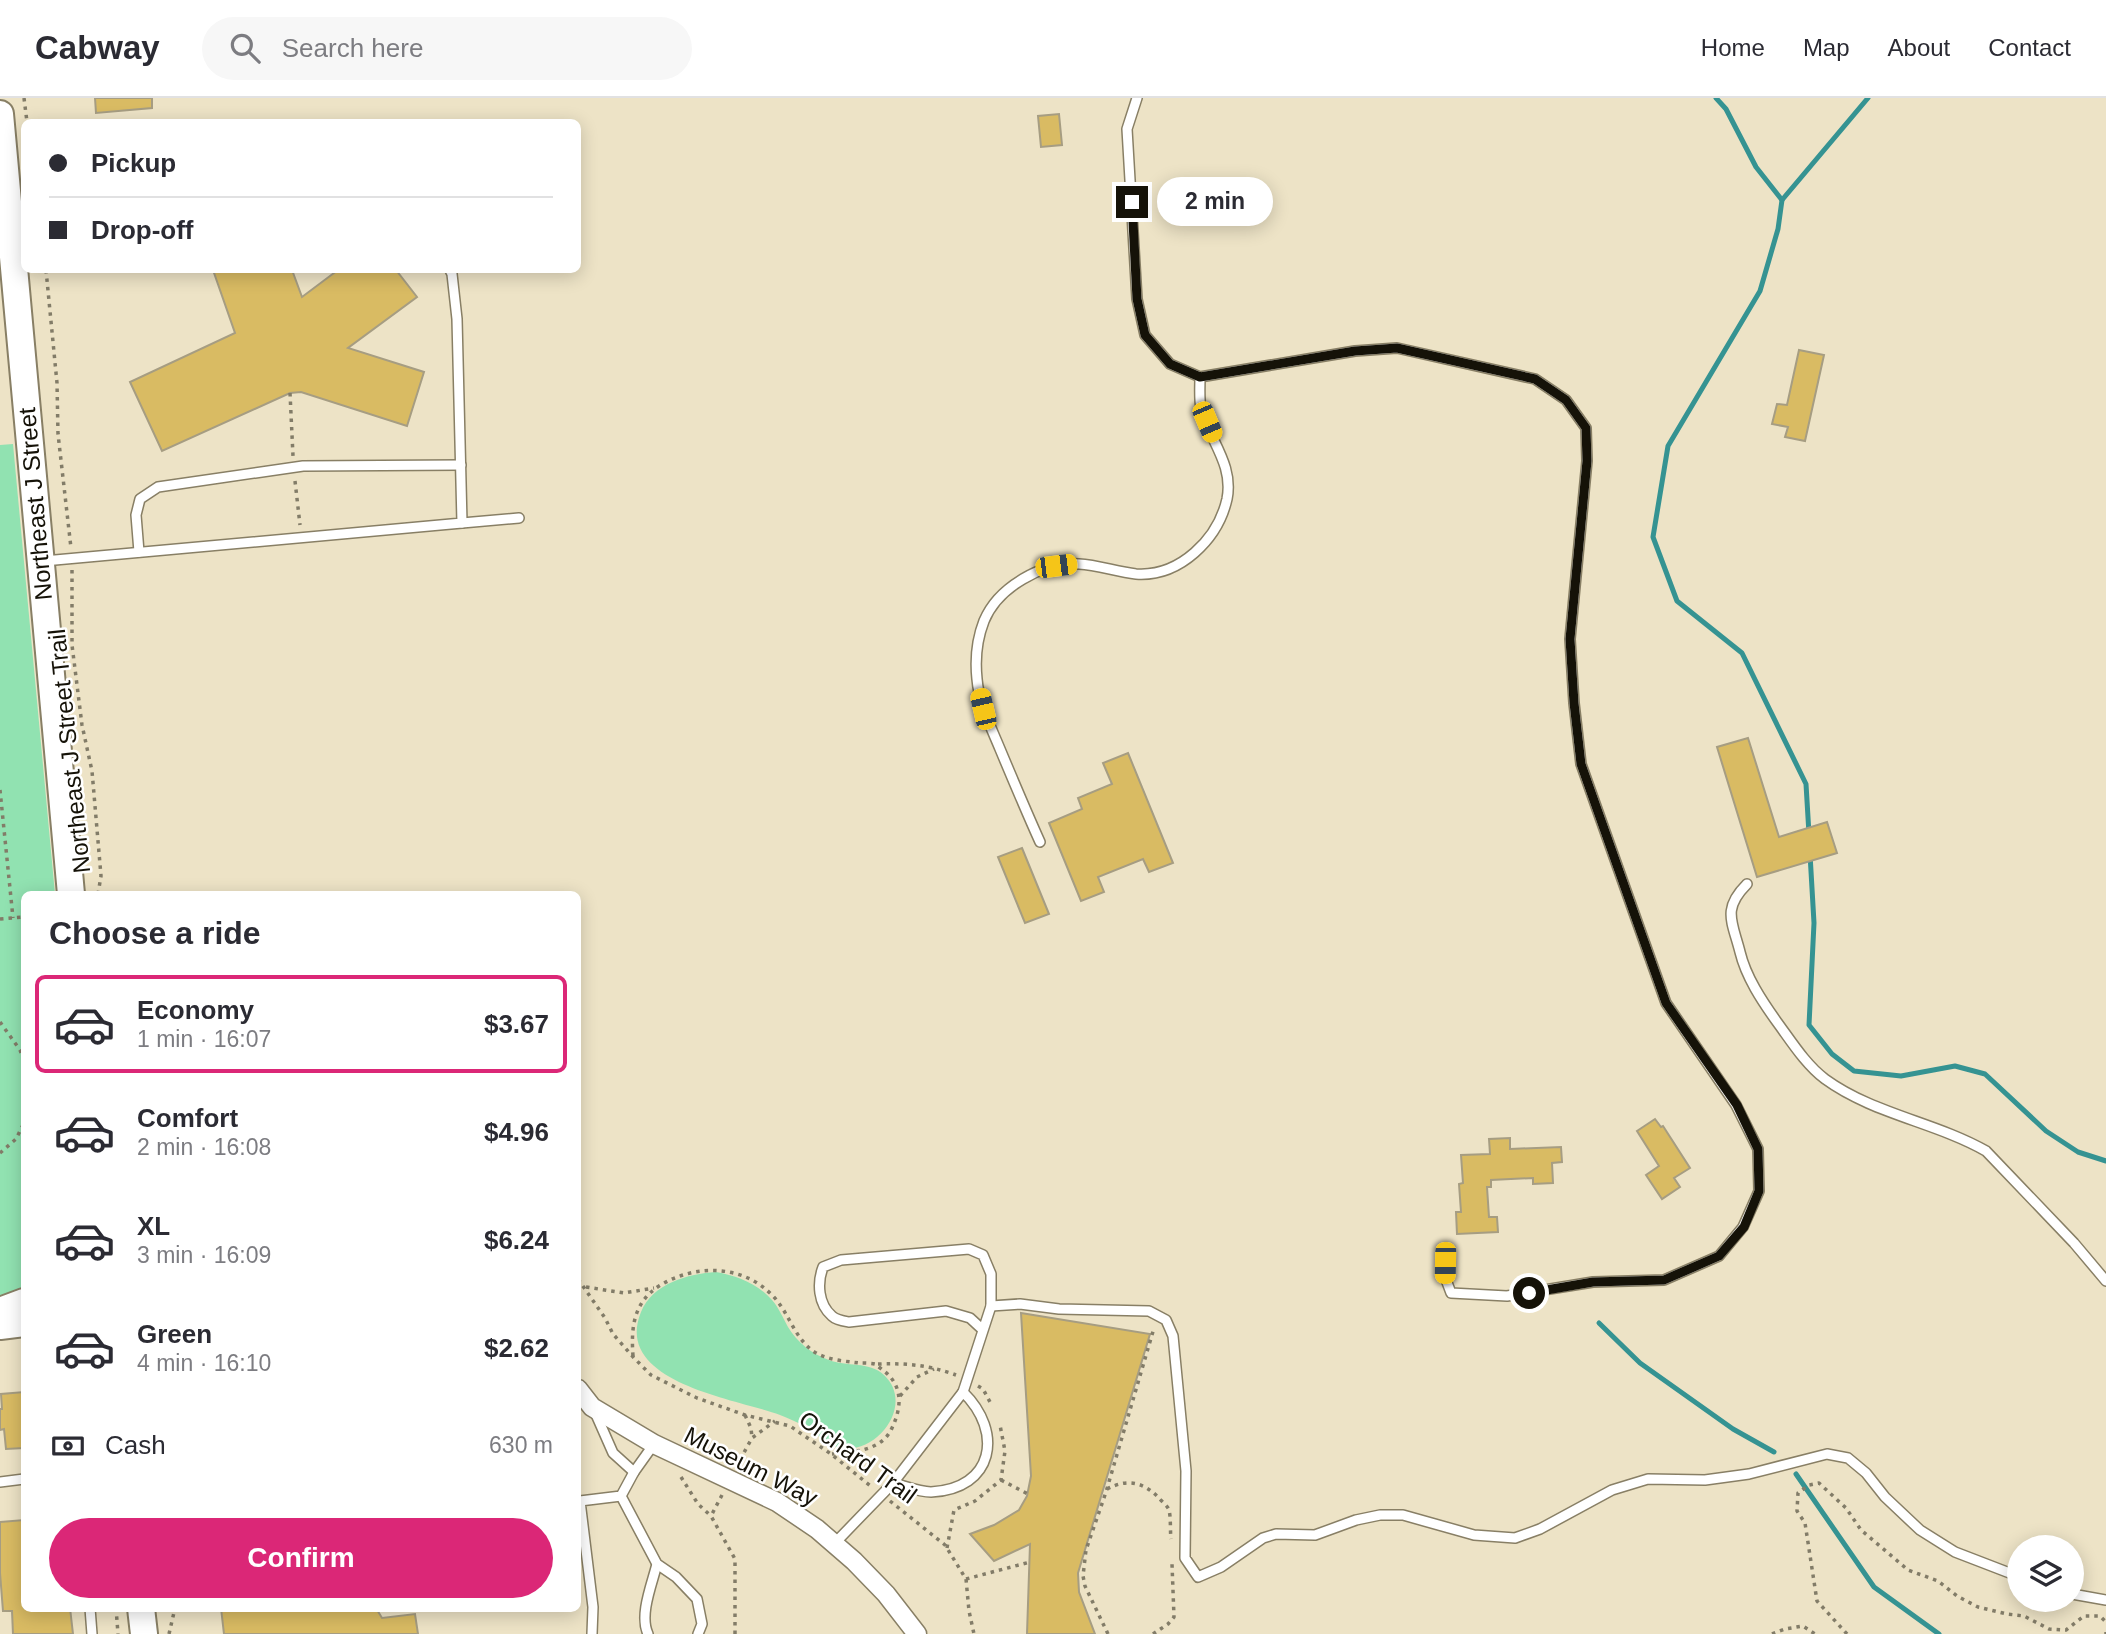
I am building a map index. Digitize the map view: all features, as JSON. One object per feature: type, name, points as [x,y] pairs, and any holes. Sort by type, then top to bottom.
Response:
[{"type":"street","name":"Northeast J Street","points":[[0,114],[20,269],[40,562],[71,891]]},
{"type":"street","points":[[0,1311],[21,1303]]},
{"type":"street","points":[[0,1326],[21,1323]]},
{"type":"street","name":"Museum Way","points":[[581,1393],[592,1407],[654,1444],[778,1502],[817,1529],[886,1594],[917,1634]]},
{"type":"street","points":[[141,1612],[144,1634]]},
{"type":"lane","points":[[1137,98],[1128,129],[1137,299],[1145,335],[1170,364],[1200,377],[1355,351],[1397,348],[1535,379],[1566,400],[1586,428],[1587,461],[1570,639],[1581,764],[1666,1003],[1737,1105],[1758,1149],[1759,1191],[1744,1227],[1719,1256],[1664,1280],[1593,1282],[1507,1296],[1451,1293],[1445,1277],[1445,1249]]},
{"type":"lane","points":[[452,273],[457,319],[462,523]]},
{"type":"lane","points":[[1040,842],[983,709],[977,680],[976,653],[984,621],[997,600],[1034,572],[1077,564],[1138,574],[1157,572],[1195,554],[1218,523],[1226,500],[1228,476],[1226,465],[1201,408],[1200,377]]},
{"type":"lane","points":[[139,552],[136,515],[139,499],[158,487],[294,467],[461,465]]},
{"type":"lane","points":[[40,562],[519,518]]},
{"type":"lane","points":[[1747,884],[1735,896],[1730,914],[1743,965],[1768,1009],[1798,1051],[1824,1079],[1860,1100],[1967,1141],[1986,1151],[2074,1243],[2106,1281]]},
{"type":"lane","points":[[834,1544],[894,1483],[963,1392],[968,1380],[983,1330],[990,1306],[990,1273],[983,1255],[969,1249],[841,1260],[823,1267],[818,1281],[823,1305],[834,1318],[849,1322],[946,1311],[970,1318],[983,1330]]},
{"type":"lane","points":[[990,1306],[1020,1304],[1059,1309],[1149,1311],[1166,1320],[1174,1336],[1186,1471],[1185,1558],[1198,1577],[1221,1567],[1263,1538],[1276,1534],[1315,1535],[1356,1520],[1380,1515],[1402,1515],[1474,1535],[1515,1538],[1540,1530],[1612,1490],[1648,1479],[1705,1480],[1749,1474],[1827,1454],[1848,1458],[1866,1473],[1885,1497],[1920,1530],[1955,1552],[2007,1572]]},
{"type":"lane","points":[[894,1483],[929,1492],[960,1486],[974,1477],[985,1462],[989,1443],[976,1404],[963,1392]]},
{"type":"lane","points":[[592,1407],[613,1453],[634,1472]]},
{"type":"lane","points":[[621,1496],[654,1444]]},
{"type":"lane","points":[[0,1482],[21,1479]]},
{"type":"lane","points":[[621,1496],[657,1564],[676,1577],[697,1599],[702,1624],[698,1634]]},
{"type":"lane","points":[[581,1501],[621,1496]]},
{"type":"lane","points":[[581,1509],[593,1607],[592,1634]]},
{"type":"lane","points":[[643,1631],[657,1564]]},
{"type":"lane","points":[[2084,1596],[2106,1600]]},
{"type":"lane","points":[[90,1612],[92,1634]]},
{"type":"path","points":[[24,98],[27,119]]},
{"type":"path","name":"Northeast J Street Trail","points":[[46,273],[57,383],[58,434],[71,559],[72,645],[82,725],[92,771],[101,876],[98,891]]},
{"type":"path","points":[[290,393],[301,538]]},
{"type":"path","points":[[0,790],[13,918]]},
{"type":"path","points":[[0,919],[21,917]]},
{"type":"path","points":[[0,1022],[21,1053]]},
{"type":"path","points":[[0,1153],[16,1139],[21,1129]]},
{"type":"path","points":[[634,1359],[633,1322],[637,1309],[648,1293],[691,1271],[714,1270],[739,1274],[773,1295],[799,1338],[814,1352],[832,1359],[876,1364],[919,1364],[936,1368],[983,1389],[994,1411]]},
{"type":"path","name":"Orchard Trail","points":[[581,1284],[613,1334],[652,1375],[697,1398],[745,1415],[790,1426],[831,1454],[947,1548],[966,1579],[974,1634]]},
{"type":"path","points":[[583,1287],[612,1293],[657,1288]]},
{"type":"path","points":[[1108,1634],[1083,1576],[1086,1549],[1107,1489],[1158,1316]]},
{"type":"path","points":[[831,1454],[862,1451],[878,1444],[890,1433],[898,1416],[900,1396],[889,1375],[876,1364]]},
{"type":"path","points":[[900,1396],[917,1377],[936,1368]]},
{"type":"path","points":[[745,1415],[752,1438]]},
{"type":"path","points":[[711,1516],[752,1438],[775,1421]]},
{"type":"path","points":[[947,1548],[954,1510],[975,1501],[1001,1480],[1005,1451],[999,1422]]},
{"type":"path","points":[[675,1473],[682,1478],[698,1504],[711,1516],[735,1559],[735,1634]]},
{"type":"path","points":[[1001,1480],[1028,1494]]},
{"type":"path","points":[[1107,1489],[1119,1483],[1130,1482],[1141,1484],[1155,1494],[1169,1509],[1171,1548]]},
{"type":"path","points":[[1847,1634],[1817,1601],[1805,1523],[1797,1511],[1798,1493],[1809,1485],[1819,1483],[1846,1508],[1861,1530],[1908,1570],[1938,1581],[1957,1596],[1978,1607],[2024,1616],[2049,1629],[2066,1632],[2084,1616],[2100,1616],[2106,1622]]},
{"type":"path","points":[[1153,1634],[1174,1617],[1172,1561]]},
{"type":"path","points":[[966,1579],[1030,1562]]},
{"type":"path","points":[[116,1612],[118,1634]]},
{"type":"path","points":[[169,1634],[174,1612]]},
{"type":"path","points":[[1772,1634],[1803,1626],[1815,1634]]},
{"type":"green space","points":[[13,444],[55,891],[21,891],[21,1296],[0,1303],[0,445]]},
{"type":"green space","points":[[716,1272],[746,1281],[760,1289],[777,1306],[796,1338],[817,1354],[836,1362],[871,1368],[884,1375],[893,1387],[896,1400],[894,1413],[879,1436],[854,1448],[840,1448],[786,1417],[684,1384],[661,1372],[645,1356],[637,1336],[641,1312],[647,1302],[663,1287],[673,1282]]},
{"type":"building","points":[[95,98],[152,98],[152,108],[96,113]]},
{"type":"building","points":[[1059,114],[1062,145],[1041,147],[1038,116]]},
{"type":"building","points":[[214,273],[293,273],[302,297],[334,273],[398,273],[417,297],[348,348],[424,372],[407,426],[301,392],[290,393],[162,451],[130,382],[235,333]]},
{"type":"building","points":[[1799,350],[1824,355],[1805,441],[1785,437],[1788,427],[1772,424],[1777,404],[1787,405]]},
{"type":"building","points":[[1748,738],[1779,837],[1827,822],[1837,853],[1757,877],[1717,747]]},
{"type":"building","points":[[1128,753],[1173,863],[1149,872],[1143,859],[1098,877],[1104,892],[1081,901],[1049,823],[1082,809],[1078,798],[1112,784],[1103,763]]},
{"type":"building","points":[[1022,848],[1049,914],[1025,923],[998,857]]},
{"type":"building","points":[[1655,1119],[1663,1126],[1690,1168],[1674,1178],[1680,1187],[1662,1199],[1646,1175],[1659,1166],[1637,1131]]},
{"type":"building","points":[[1510,1138],[1510,1149],[1561,1147],[1562,1162],[1552,1163],[1553,1183],[1533,1184],[1533,1178],[1491,1180],[1491,1187],[1487,1187],[1489,1217],[1497,1217],[1498,1232],[1457,1234],[1456,1212],[1461,1212],[1459,1184],[1463,1183],[1461,1155],[1490,1154],[1489,1139]]},
{"type":"building","points":[[1021,1313],[1150,1334],[1078,1573],[1079,1592],[1095,1634],[1027,1634],[1030,1544],[994,1561],[970,1534],[994,1525],[1019,1510],[1027,1496],[1031,1476]]},
{"type":"building","points":[[21,1392],[21,1448],[6,1449],[4,1429],[0,1430],[1,1394]]},
{"type":"building","points":[[21,1520],[21,1612],[70,1612],[73,1634],[13,1634],[12,1611],[3,1611],[0,1522]]},
{"type":"building","points":[[221,1612],[378,1612],[382,1618],[415,1614],[418,1634],[224,1634]]},
{"type":"waterway","points":[[1716,98],[1726,109],[1756,167],[1782,200]]},
{"type":"waterway","points":[[1809,834],[1806,784],[1742,653],[1677,601],[1653,537],[1668,446],[1760,291],[1778,229],[1782,200],[1868,98]]},
{"type":"waterway","points":[[1810,854],[1814,923],[1809,1025],[1832,1054],[1854,1071],[1901,1076],[1955,1066],[1985,1074],[2046,1131],[2078,1152],[2106,1161]]},
{"type":"waterway","points":[[1599,1323],[1640,1363],[1733,1429],[1774,1452]]},
{"type":"waterway","points":[[1796,1474],[1874,1587],[1939,1634]]},
{"type":"route","points":[[1132,202],[1137,299],[1145,335],[1170,364],[1200,377],[1355,351],[1397,348],[1535,379],[1566,400],[1586,428],[1587,461],[1570,639],[1581,764],[1666,1003],[1737,1105],[1758,1149],[1759,1191],[1744,1227],[1719,1256],[1664,1280],[1593,1282],[1529,1293]]}]
